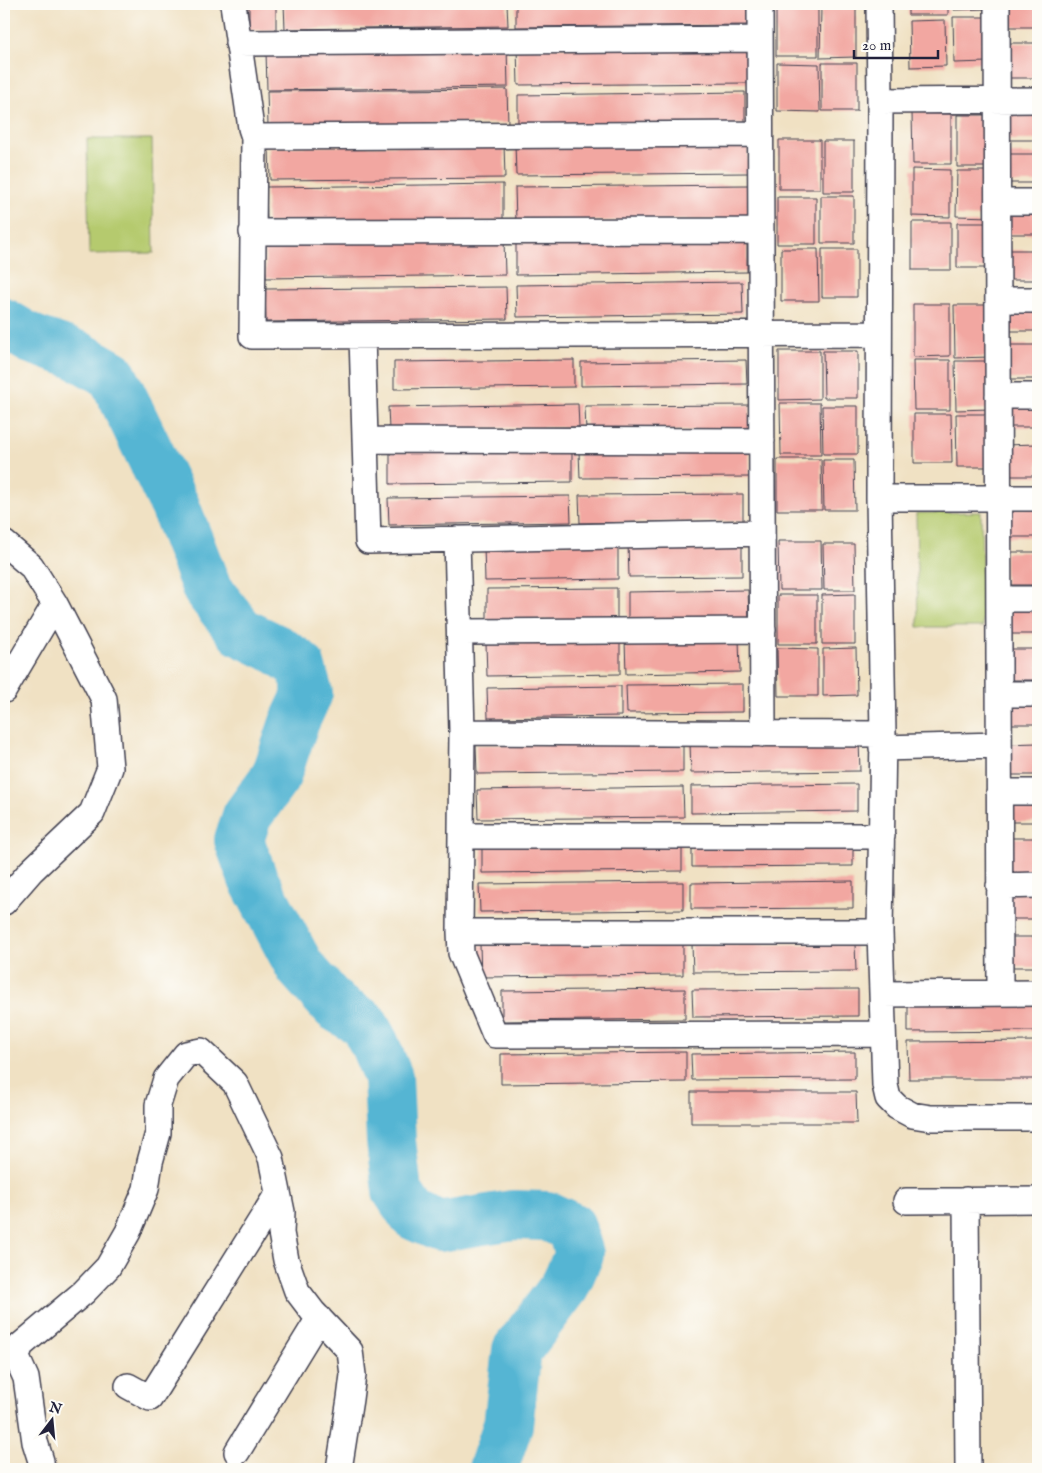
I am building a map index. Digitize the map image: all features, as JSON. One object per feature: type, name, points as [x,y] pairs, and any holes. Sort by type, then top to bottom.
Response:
[{"type":"street","points":[[233,4],[251,128],[254,137],[252,336],[879,334]]},
{"type":"street","points":[[760,4],[763,734]]},
{"type":"street","points":[[879,4],[879,498],[883,741],[880,932],[885,1084],[888,1098],[897,1107],[912,1115],[931,1118],[1038,1118]]},
{"type":"street","points":[[997,4],[1000,993]]},
{"type":"street","points":[[238,43],[760,39]]},
{"type":"street","points":[[880,101],[1038,100]]},
{"type":"street","points":[[254,137],[760,134]]},
{"type":"street","points":[[998,202],[1038,202]]},
{"type":"street","points":[[252,232],[761,231]]},
{"type":"street","points":[[998,300],[1038,300]]},
{"type":"street","points":[[362,336],[368,541],[762,533]]},
{"type":"street","points":[[998,396],[1038,396]]},
{"type":"street","points":[[365,440],[762,441]]},
{"type":"street","points":[[879,498],[1038,498]]},
{"type":"street","points":[[457,539],[462,732],[460,932],[462,952],[496,1035],[883,1034]]},
{"type":"street","points":[[4,543],[31,566],[56,604],[104,699],[110,768],[92,812],[31,871],[4,902]]},
{"type":"street","points":[[999,599],[1038,599]]},
{"type":"street","points":[[4,690],[56,604]]},
{"type":"street","points":[[460,632],[762,630]]},
{"type":"street","points":[[1000,694],[1038,694]]},
{"type":"street","points":[[462,732],[763,734],[999,745]]},
{"type":"street","points":[[1000,792],[1038,792]]},
{"type":"street","points":[[461,836],[882,836]]},
{"type":"street","points":[[999,886],[1038,885]]},
{"type":"street","points":[[460,932],[880,932]]},
{"type":"street","points":[[882,994],[1038,993]]},
{"type":"street","points":[[42,1469],[41,1460],[34,1442],[26,1378],[18,1358],[20,1346],[84,1292],[108,1267],[128,1232],[146,1189],[150,1162],[158,1133],[158,1105],[166,1079],[186,1054],[202,1051],[235,1083],[271,1158],[282,1212],[281,1233],[286,1260],[297,1291],[350,1351],[352,1375],[350,1399],[339,1469]]},
{"type":"street","points":[[128,1386],[150,1398],[278,1194]]},
{"type":"street","points":[[966,1200],[968,1469]]},
{"type":"street","points":[[906,1201],[1038,1200]]},
{"type":"street","points":[[237,1452],[319,1318]]},
{"type":"green space","points":[[87,139],[152,139],[154,253],[89,254]]},
{"type":"green space","points":[[981,512],[983,627],[918,627],[916,513]]},
{"type":"building","points":[[249,4],[276,4],[276,30],[249,30]]},
{"type":"building","points":[[284,4],[507,4],[508,26],[285,29]]},
{"type":"building","points":[[516,4],[752,4],[752,25],[516,27]]},
{"type":"building","points":[[908,4],[948,4],[948,15],[908,15]]},
{"type":"building","points":[[954,4],[988,4],[988,9],[954,10]]},
{"type":"building","points":[[1002,4],[1038,4],[1038,27],[1002,27]]},
{"type":"building","points":[[776,7],[818,7],[818,56],[776,56]]},
{"type":"building","points":[[821,7],[856,7],[856,57],[820,58]]},
{"type":"building","points":[[953,17],[987,17],[988,62],[954,63]]},
{"type":"building","points":[[945,20],[946,66],[910,67],[909,21]]},
{"type":"building","points":[[1001,43],[1038,43],[1038,78],[1002,78]]},
{"type":"building","points":[[747,46],[748,83],[518,85],[517,48]]},
{"type":"building","points":[[507,48],[508,87],[267,90],[266,51]]},
{"type":"building","points":[[777,63],[819,64],[820,112],[777,111]]},
{"type":"building","points":[[822,63],[857,63],[857,111],[822,111]]},
{"type":"building","points":[[507,89],[508,123],[268,126],[267,91]]},
{"type":"building","points":[[745,92],[745,124],[518,126],[518,95]]},
{"type":"building","points":[[999,107],[1038,107],[1038,140],[999,140]]},
{"type":"building","points":[[912,112],[951,112],[951,164],[913,164]]},
{"type":"building","points":[[957,115],[990,115],[990,167],[957,167]]},
{"type":"building","points":[[748,140],[748,173],[516,175],[515,143]]},
{"type":"building","points":[[779,140],[820,140],[820,189],[779,189]]},
{"type":"building","points":[[823,141],[854,141],[854,192],[823,192]]},
{"type":"building","points":[[504,144],[505,178],[270,180],[269,147]]},
{"type":"building","points":[[1001,154],[1038,154],[1038,183],[1001,183]]},
{"type":"building","points":[[912,169],[950,170],[950,217],[912,216]]},
{"type":"building","points":[[957,171],[990,171],[990,217],[956,216]]},
{"type":"building","points":[[503,184],[503,221],[267,223],[266,187]]},
{"type":"building","points":[[749,185],[749,219],[516,222],[515,187]]},
{"type":"building","points":[[821,196],[854,196],[854,243],[821,243]]},
{"type":"building","points":[[777,197],[816,197],[816,244],[777,244]]},
{"type":"building","points":[[1003,206],[1038,206],[1038,234],[1003,234]]},
{"type":"building","points":[[912,222],[951,222],[951,270],[912,270]]},
{"type":"building","points":[[957,223],[989,223],[989,268],[957,268]]},
{"type":"building","points":[[504,239],[505,275],[266,278],[265,242]]},
{"type":"building","points":[[747,239],[747,272],[516,275],[516,242]]},
{"type":"building","points":[[781,249],[818,249],[819,301],[781,301]]},
{"type":"building","points":[[822,249],[857,249],[857,297],[822,297]]},
{"type":"building","points":[[1001,250],[1038,250],[1038,280],[1001,280]]},
{"type":"building","points":[[742,282],[743,314],[517,317],[516,285]]},
{"type":"building","points":[[506,287],[507,319],[266,322],[265,289]]},
{"type":"building","points":[[1002,302],[1038,302],[1038,331],[1002,331]]},
{"type":"building","points":[[913,304],[950,304],[950,356],[913,357]]},
{"type":"building","points":[[954,305],[989,305],[990,357],[955,358]]},
{"type":"building","points":[[1004,345],[1038,345],[1038,379],[1004,379]]},
{"type":"building","points":[[779,351],[820,351],[820,399],[779,400]]},
{"type":"building","points":[[823,351],[858,351],[858,398],[824,398]]},
{"type":"building","points":[[574,360],[574,387],[394,389],[394,362]]},
{"type":"building","points":[[746,360],[747,384],[581,386],[581,362]]},
{"type":"building","points":[[913,360],[950,360],[950,410],[914,410]]},
{"type":"building","points":[[955,361],[990,361],[990,409],[956,410]]},
{"type":"building","points":[[1007,400],[1038,400],[1038,427],[1007,427]]},
{"type":"building","points":[[780,403],[820,403],[821,455],[781,455]]},
{"type":"building","points":[[578,404],[579,427],[389,429],[388,407]]},
{"type":"building","points":[[750,405],[750,430],[586,432],[585,406]]},
{"type":"building","points":[[822,406],[858,406],[858,454],[823,454]]},
{"type":"building","points":[[914,414],[951,414],[952,463],[914,463]]},
{"type":"building","points":[[956,414],[988,414],[988,467],[957,467]]},
{"type":"building","points":[[1038,444],[1038,476],[1004,476],[1004,445]]},
{"type":"building","points":[[572,450],[572,482],[390,484],[390,452]]},
{"type":"building","points":[[749,450],[750,477],[580,478],[579,452]]},
{"type":"building","points":[[777,459],[821,459],[822,510],[777,510]]},
{"type":"building","points":[[823,460],[854,460],[855,510],[824,510]]},
{"type":"building","points":[[743,494],[743,521],[580,523],[579,495]]},
{"type":"building","points":[[570,496],[571,522],[389,525],[388,498]]},
{"type":"building","points":[[1002,508],[1038,508],[1038,537],[1002,537]]},
{"type":"building","points":[[778,541],[821,541],[822,590],[779,590]]},
{"type":"building","points":[[742,542],[742,576],[629,577],[628,543]]},
{"type":"building","points":[[618,543],[618,579],[485,581],[484,545]]},
{"type":"building","points":[[823,544],[854,544],[855,590],[824,590]]},
{"type":"building","points":[[1005,552],[1038,552],[1038,585],[1005,585]]},
{"type":"building","points":[[617,588],[617,619],[487,621],[487,589]]},
{"type":"building","points":[[748,590],[749,620],[628,621],[628,592]]},
{"type":"building","points":[[855,594],[855,644],[822,644],[822,595]]},
{"type":"building","points":[[778,595],[817,595],[817,644],[778,644]]},
{"type":"building","points":[[1005,604],[1038,604],[1038,634],[1005,634]]},
{"type":"building","points":[[739,639],[740,672],[626,674],[625,640]]},
{"type":"building","points":[[620,642],[620,674],[487,676],[486,644]]},
{"type":"building","points":[[777,648],[818,649],[818,696],[778,696]]},
{"type":"building","points":[[856,648],[857,695],[823,696],[823,649]]},
{"type":"building","points":[[1003,649],[1038,649],[1038,680],[1004,680]]},
{"type":"building","points":[[743,684],[743,712],[627,713],[626,685]]},
{"type":"building","points":[[621,686],[621,716],[488,718],[487,688]]},
{"type":"building","points":[[1004,699],[1038,699],[1038,724],[1004,724]]},
{"type":"building","points":[[859,741],[860,771],[691,773],[690,743]]},
{"type":"building","points":[[683,743],[683,772],[477,774],[476,745]]},
{"type":"building","points":[[1038,743],[1038,775],[1006,775],[1005,744]]},
{"type":"building","points":[[857,784],[857,811],[691,813],[691,786]]},
{"type":"building","points":[[683,787],[684,817],[478,819],[477,790]]},
{"type":"building","points":[[1004,797],[1038,797],[1038,822],[1004,822]]},
{"type":"building","points":[[1004,838],[1038,838],[1038,876],[1004,876]]},
{"type":"building","points":[[682,840],[682,871],[482,873],[482,842]]},
{"type":"building","points":[[853,840],[853,866],[692,867],[692,842]]},
{"type":"building","points":[[853,881],[853,908],[691,909],[691,883]]},
{"type":"building","points":[[683,882],[683,910],[480,912],[479,884]]},
{"type":"building","points":[[1038,889],[1038,919],[1009,919],[1009,890]]},
{"type":"building","points":[[1007,937],[1038,937],[1038,967],[1007,967]]},
{"type":"building","points":[[683,943],[683,975],[481,977],[480,945]]},
{"type":"building","points":[[855,944],[856,971],[693,972],[692,945]]},
{"type":"building","points":[[685,989],[685,1019],[502,1021],[502,991]]},
{"type":"building","points":[[858,989],[858,1016],[693,1017],[692,990]]},
{"type":"building","points":[[908,1000],[1038,1000],[1038,1031],[908,1032]]},
{"type":"building","points":[[1038,1041],[1038,1079],[909,1079],[908,1042]]},
{"type":"building","points":[[686,1052],[686,1082],[501,1084],[501,1054]]},
{"type":"building","points":[[855,1052],[855,1079],[692,1080],[691,1054]]},
{"type":"building","points":[[691,1092],[856,1092],[857,1123],[691,1123]]},
{"type":"waterway","points":[[4,323],[31,339],[77,355],[112,375],[175,506],[207,589],[241,632],[278,650],[300,665],[308,693],[294,723],[276,776],[247,816],[239,840],[253,879],[300,967],[336,1007],[363,1023],[374,1043],[388,1077],[391,1141],[397,1191],[413,1215],[439,1227],[513,1215],[547,1216],[571,1227],[579,1254],[565,1286],[517,1350],[508,1425],[493,1469]]}]
